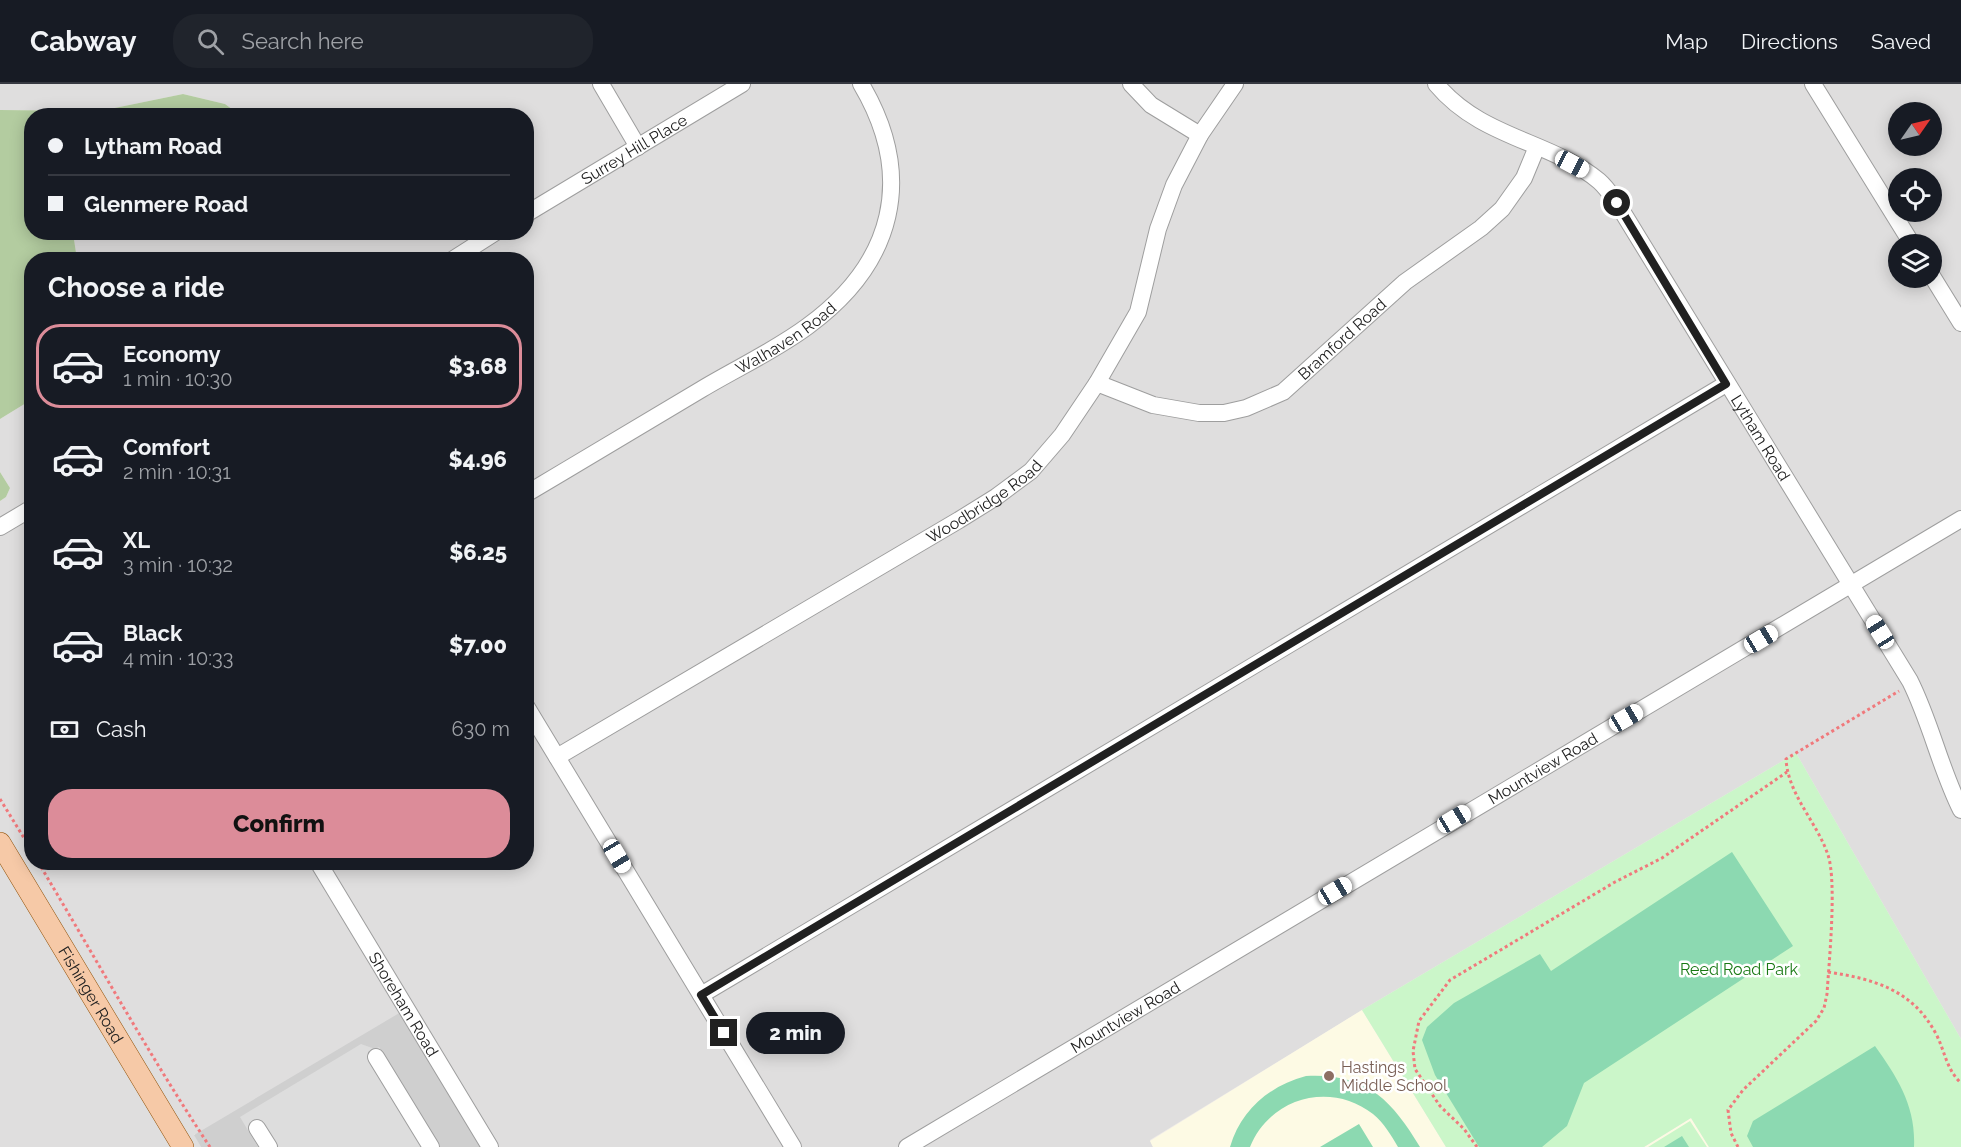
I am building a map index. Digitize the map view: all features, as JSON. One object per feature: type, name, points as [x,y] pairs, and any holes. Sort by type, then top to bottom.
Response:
[{"type":"main road","name":"Fishinger Road","points":[[0,843],[183,1147]]},
{"type":"street","points":[[601,84],[638,147]]},
{"type":"street","name":"Surrey Hill Place","points":[[534,209],[742,84]]},
{"type":"street","name":"Walhaven Road","points":[[534,489],[807,327],[849,291],[871,262],[882,236],[891,187],[886,134],[861,84]]},
{"type":"street","points":[[1131,84],[1151,105],[1200,135]]},
{"type":"street","name":"Woodbridge Road","points":[[557,757],[996,497],[1030,471],[1062,435],[1097,382],[1138,312],[1158,229],[1174,185],[1200,135],[1235,84]]},
{"type":"street","name":"Lytham Road","points":[[1436,84],[1477,119],[1576,166],[1601,183],[1617,203],[1726,384],[1911,681],[1956,788],[1961,810]]},
{"type":"street","points":[[1813,84],[1906,234]]},
{"type":"street","name":"Bramford Road","points":[[1097,382],[1153,405],[1199,413],[1224,413],[1246,408],[1283,392],[1405,282],[1480,228],[1502,209],[1524,178],[1536,148]]},
{"type":"street","points":[[465,252],[483,240]]},
{"type":"street","points":[[1939,288],[1961,323]]},
{"type":"street","points":[[701,995],[1726,384]]},
{"type":"street","points":[[0,527],[24,513]]},
{"type":"street","name":"Mountview Road","points":[[907,1147],[1961,519]]},
{"type":"street","points":[[534,719],[793,1147]]},
{"type":"street","name":"Shoreham Road","points":[[323,870],[490,1147]]},
{"type":"street","points":[[376,1057],[431,1147]]},
{"type":"street","points":[[257,1128],[269,1147]]},
{"type":"path","points":[[1738,1147],[1731,1133],[1728,1110],[1743,1090],[1816,1021],[1824,1008],[1828,972],[1831,868],[1824,847],[1787,772],[1786,759],[1900,690]]},
{"type":"path","points":[[1477,1147],[1464,1129],[1440,1106],[1415,1069],[1413,1051],[1419,1021],[1450,980],[1615,882],[1662,858],[1787,772]]},
{"type":"path","points":[[0,799],[24,838]]},
{"type":"path","points":[[43,870],[150,1048],[166,1080],[210,1147]]},
{"type":"path","points":[[1828,972],[1873,980],[1906,999],[1936,1033],[1949,1070],[1961,1083]]},
{"type":"shaded area","points":[[0,84],[1961,84],[1961,1039],[1796,753],[1362,1010],[1150,1140],[1153,1147],[482,1147],[194,1134],[201,1147],[0,1147],[0,501],[6,497],[10,488],[0,472],[0,419],[24,404],[24,870],[534,870],[534,252],[76,252],[74,240],[534,240],[534,108],[230,108],[225,104],[183,94],[115,108],[24,108],[24,110],[0,110]]},
{"type":"shaded area","name":"Hastings Middle School","points":[[1362,1010],[1446,1147],[1153,1147],[1150,1141]]},
{"type":"shaded area","points":[[401,1012],[482,1147],[201,1147],[194,1135]]},
{"type":"shaded area","points":[[361,1044],[375,1049],[379,1047],[439,1147],[258,1147],[240,1117]]},
{"type":"shaded area","points":[[1691,1118],[1709,1147],[1644,1147]]},
{"type":"green space","points":[[183,94],[225,104],[230,108],[115,108]]},
{"type":"green space","points":[[0,110],[24,110],[24,240],[74,240],[76,252],[24,252],[24,404],[0,419]]},
{"type":"green space","points":[[0,472],[10,488],[6,497],[0,501]]},
{"type":"green space","name":"Reed Road Park","points":[[1796,753],[1961,1039],[1961,1147],[1709,1147],[1691,1118],[1644,1147],[1446,1147],[1362,1010]]},
{"type":"green space","points":[[1732,852],[1793,946],[1584,1083],[1567,1126],[1542,1147],[1479,1147],[1435,1075],[1422,1040],[1427,1027],[1454,1003],[1540,954],[1551,971]]},
{"type":"green space","points":[[1875,1046],[1898,1081],[1909,1106],[1914,1132],[1914,1147],[1753,1147],[1747,1136],[1753,1121]]},
{"type":"green space","points":[[1306,1076],[1345,1079],[1375,1092],[1398,1115],[1420,1147],[1398,1147],[1384,1125],[1373,1114],[1356,1104],[1339,1098],[1321,1097],[1303,1099],[1272,1116],[1259,1130],[1250,1147],[1230,1147],[1241,1122],[1258,1101],[1280,1086]]},
{"type":"green space","points":[[1690,1121],[1707,1147],[1648,1147]]},
{"type":"green space","points":[[1359,1124],[1373,1147],[1320,1147]]},
{"type":"green space","points":[[1682,1136],[1689,1147],[1664,1147]]},
{"type":"place","name":"Hastings Middle School","points":[[1329,1076]]},
{"type":"route","points":[[724,1033],[701,995],[1726,384],[1617,203]]}]
